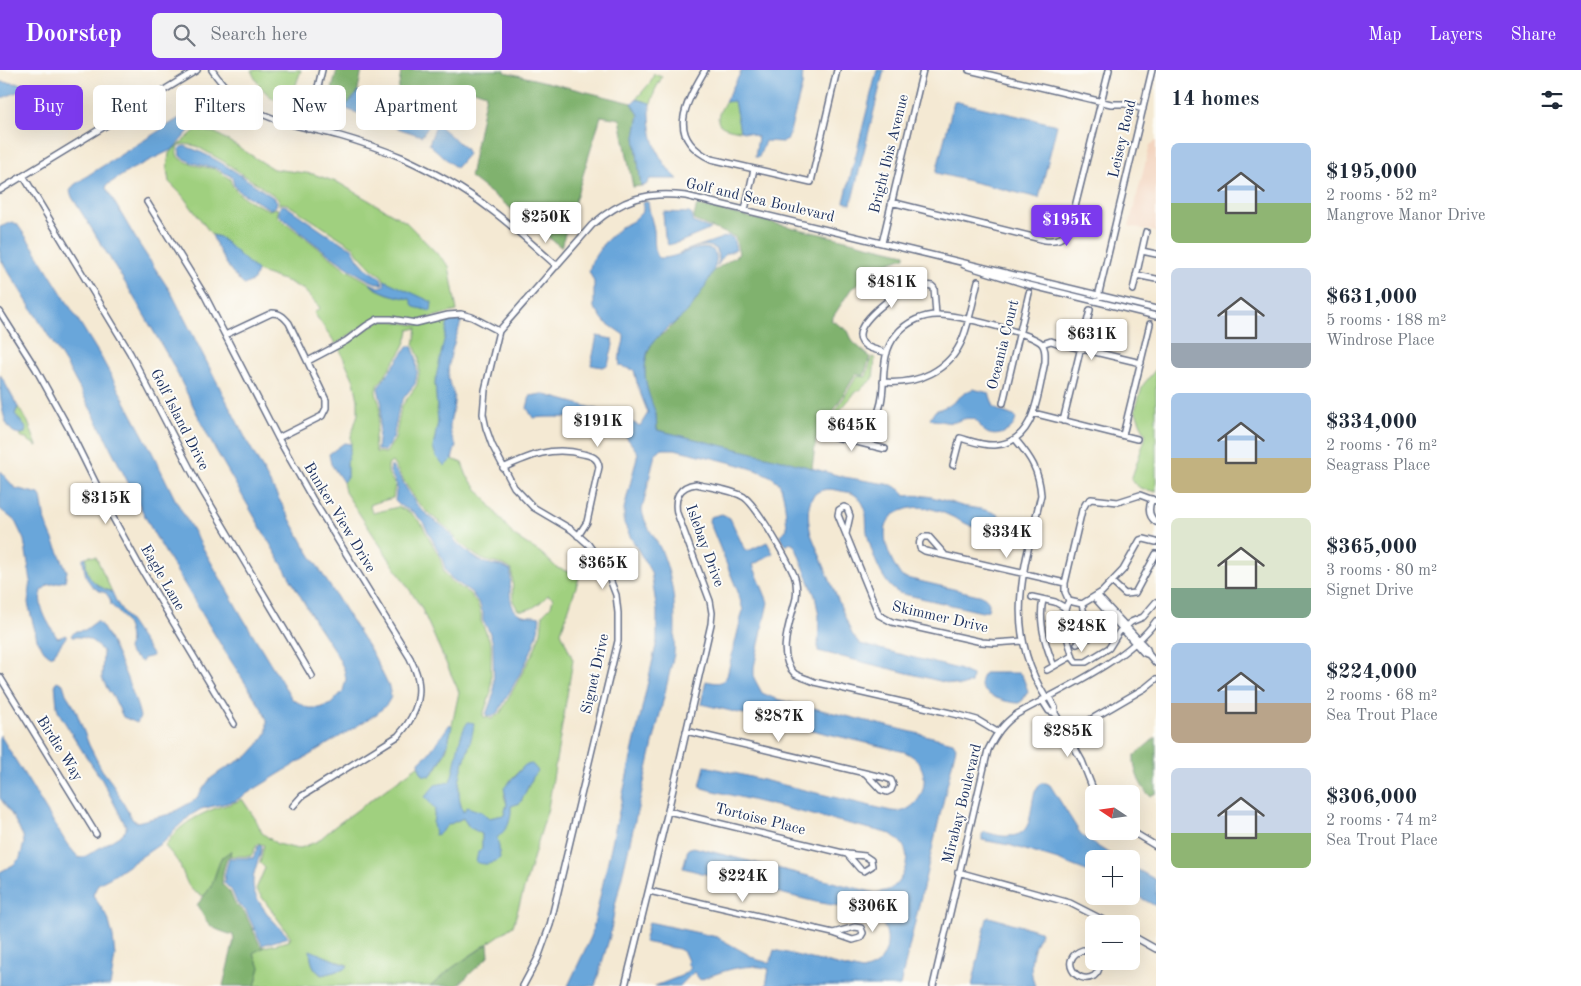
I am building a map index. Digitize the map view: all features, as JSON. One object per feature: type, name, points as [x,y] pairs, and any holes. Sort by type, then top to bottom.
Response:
[{"type":"street","points":[[0,190],[197,70]]},
{"type":"street","points":[[212,70],[233,94],[251,108],[273,119]]},
{"type":"street","points":[[318,85],[322,70]]},
{"type":"street","points":[[705,70],[684,110],[683,128],[686,138],[701,154],[711,159],[811,182],[838,70]]},
{"type":"street","name":"Bright Ibis Avenue","points":[[882,243],[923,70]]},
{"type":"street","points":[[969,70],[1142,109]]},
{"type":"street","points":[[892,202],[1046,240],[1062,239],[1070,227],[1109,70]]},
{"type":"street","name":"Leisey Road","points":[[1097,301],[1152,70]]},
{"type":"street","points":[[312,130],[372,146],[437,175],[489,208],[557,266]]},
{"type":"street","points":[[745,210],[754,169]]},
{"type":"street","name":"Golf Island Drive","points":[[24,177],[130,353],[196,480],[312,676]]},
{"type":"street","name":"Golf and Sea Boulevard","points":[[557,266],[592,225],[607,212],[625,202],[658,194],[686,196],[1156,309]]},
{"type":"street","name":"Bunker View Drive","points":[[147,202],[205,296],[278,438],[312,498],[410,658],[418,678],[420,696],[409,724],[398,736],[302,796],[293,806]]},
{"type":"street","points":[[1133,290],[1146,232]]},
{"type":"street","points":[[1142,251],[1156,254]]},
{"type":"street","name":"Golf and Sea Boulevard","points":[[952,260],[1007,279],[1156,316]]},
{"type":"street","name":"Signet Drive","points":[[522,986],[538,958],[550,925],[618,641],[616,595],[606,569],[588,544],[533,507],[514,487],[503,468],[486,428],[483,403],[499,331],[557,266]]},
{"type":"street","points":[[1136,274],[1156,279]]},
{"type":"street","points":[[883,382],[900,383],[919,380],[942,366],[959,347],[963,339],[978,281]]},
{"type":"street","points":[[887,353],[864,345],[859,335],[862,328],[883,303],[901,292],[925,284],[934,288],[936,315]]},
{"type":"street","name":"Oceania Court","points":[[1003,404],[1030,293]]},
{"type":"street","points":[[1063,420],[1090,310]]},
{"type":"street","name":"Eagle Lane","points":[[0,312],[36,369],[68,427],[111,514],[139,565],[234,724]]},
{"type":"street","points":[[226,334],[266,315],[278,313],[289,323],[326,400],[326,408],[322,416],[278,438]]},
{"type":"street","points":[[308,361],[346,342],[378,319],[416,323],[448,315],[461,314],[472,317],[499,331]]},
{"type":"street","points":[[871,446],[873,426],[882,398],[887,353],[890,343],[910,322],[925,316],[936,315],[968,320],[1034,337],[1042,344],[1046,353],[1045,362],[1033,413],[1023,431],[1016,440],[994,445],[960,438],[953,465]]},
{"type":"street","points":[[1123,435],[1150,324]]},
{"type":"street","points":[[1042,344],[1051,341],[1141,363]]},
{"type":"street","points":[[1033,413],[1137,438]]},
{"type":"street","points":[[856,442],[860,433],[873,426]]},
{"type":"street","points":[[824,434],[885,450]]},
{"type":"street","points":[[1016,440],[1034,464],[1040,483],[1041,495],[1023,573],[1019,604],[1023,642],[1028,664],[1046,698],[1055,708],[1055,714],[1082,762],[1091,785]]},
{"type":"street","points":[[503,468],[541,452],[557,450],[570,451],[596,458],[599,467],[587,522],[578,536]]},
{"type":"street","name":"Islebay Drive","points":[[625,986],[711,624],[710,600],[677,514],[675,504],[682,488],[696,484],[737,494],[752,503],[795,576],[796,598],[785,655],[789,665],[796,674],[814,682],[977,720],[997,732]]},
{"type":"street","points":[[1156,522],[1150,514],[1149,506],[1154,500],[1140,495],[1118,502],[1092,499],[1086,503],[1082,510],[1065,583],[1064,592],[1069,601],[1082,604],[1096,596],[1123,570],[1140,540],[1156,542]]},
{"type":"street","name":"Skimmer Drive","points":[[846,534],[879,616],[892,622],[982,642],[1023,642]]},
{"type":"street","points":[[944,554],[929,538],[923,537],[920,540],[920,548],[925,551],[1065,583]]},
{"type":"street","points":[[1112,582],[1125,594],[1135,593],[1156,554]]},
{"type":"street","points":[[1096,596],[1137,642],[1144,653],[1149,655],[1156,663]]},
{"type":"street","points":[[1032,597],[1055,602],[1064,607]]},
{"type":"street","points":[[1043,600],[1043,625],[1047,646],[1054,666]]},
{"type":"street","points":[[1069,601],[1064,607],[1064,616],[1072,656],[1076,662],[1086,662],[1109,648],[1115,637],[1124,627],[1143,617],[1156,602]]},
{"type":"street","points":[[1082,604],[1089,638]]},
{"type":"street","points":[[1078,644],[1094,635],[1096,631],[1085,618]]},
{"type":"street","name":"Mirabay Boulevard","points":[[933,986],[958,872],[988,750],[997,732],[1017,714],[1097,669],[1137,642],[1156,621]]},
{"type":"street","points":[[1047,670],[1072,656]]},
{"type":"street","name":"Birdie Way","points":[[0,677],[96,834]]},
{"type":"street","points":[[1066,734],[1145,688],[1156,679]]},
{"type":"street","points":[[686,731],[892,780],[891,790],[887,792],[881,790],[866,774]]},
{"type":"street","name":"Tortoise Place","points":[[668,810],[847,854],[865,856],[871,860],[872,866],[864,871],[847,854]]},
{"type":"street","points":[[1140,836],[1156,846]]},
{"type":"street","points":[[958,872],[1070,903],[1093,915]]},
{"type":"street","points":[[649,891],[833,933],[853,940],[860,938],[863,933],[861,928],[855,927],[833,933]]},
{"type":"street","points":[[1140,940],[1156,949]]},
{"type":"street","points":[[1085,950],[1078,951],[1072,958],[1071,967],[1075,975],[1084,979],[1093,977],[1098,970]]},
{"type":"shaded area","points":[[1156,141],[1156,232],[1129,226],[1150,145]]},
{"type":"green space","points":[[251,70],[301,70],[296,85],[273,85],[273,98],[263,89],[263,85],[257,82]]},
{"type":"green space","points":[[337,70],[362,70],[359,85],[356,85],[356,95],[346,106],[346,85],[333,85]]},
{"type":"green space","points":[[397,70],[505,70],[505,72],[632,103],[639,115],[635,137],[641,186],[633,187],[620,119],[601,116],[561,247],[470,177],[486,94],[476,91],[476,85],[399,85],[401,72]]},
{"type":"green space","points":[[654,74],[662,77],[655,90],[651,104],[636,99],[650,83]]},
{"type":"green space","points":[[734,100],[740,131],[722,126],[718,120],[725,102]]},
{"type":"green space","points":[[196,130],[216,133],[273,169],[313,174],[339,183],[406,222],[449,266],[457,311],[416,321],[377,317],[336,344],[314,313],[320,308],[304,290],[289,282],[257,271],[220,237],[212,235],[182,195],[169,182],[167,169],[169,153]],"holes":[[[185,144],[196,146],[223,161],[275,196],[279,200],[279,206],[281,203],[287,204],[354,247],[358,254],[384,280],[398,288],[424,310],[410,299],[388,294],[374,288],[368,282],[347,270],[278,217],[277,208],[269,210],[245,198],[232,185],[230,179],[215,169],[193,165],[179,158],[177,148],[179,145]]]},
{"type":"green space","points":[[697,205],[905,254],[905,257],[882,265],[851,289],[831,320],[848,331],[853,342],[870,357],[864,376],[856,374],[816,440],[812,468],[657,430],[656,413],[650,402],[645,379],[645,363],[649,349],[654,340],[667,331],[693,305],[712,272],[739,254],[735,237],[693,220]]},
{"type":"green space","points":[[458,316],[435,382],[438,422],[433,448],[437,458],[445,466],[452,459],[462,463],[467,476],[514,536],[541,553],[557,568],[572,573],[579,578],[561,632],[573,660],[548,808],[513,926],[452,968],[431,986],[255,986],[260,967],[253,952],[264,947],[289,941],[291,937],[256,889],[265,868],[260,863],[264,845],[258,843],[251,856],[230,856],[231,851],[221,858],[211,887],[204,896],[189,887],[178,862],[165,846],[170,839],[181,828],[201,815],[242,799],[262,833],[277,844],[298,849],[318,841],[334,827],[419,765],[420,770],[430,776],[437,768],[447,749],[459,692],[421,607],[345,492],[343,482],[347,478],[347,463],[351,436],[358,414],[358,400],[354,381],[339,348],[379,321],[417,325]],"holes":[[[417,328],[414,345],[419,357],[417,385],[401,407],[395,439],[386,453],[376,452],[375,435],[380,406],[376,389],[402,350],[409,330]],[[392,462],[419,504],[447,528],[463,546],[486,561],[504,565],[512,570],[513,601],[518,610],[531,609],[548,595],[553,598],[551,606],[543,614],[541,632],[533,653],[501,712],[492,719],[483,715],[491,692],[491,644],[481,621],[478,605],[470,594],[450,580],[444,572],[440,558],[421,523],[411,513],[398,507],[373,513],[370,508],[371,504],[393,498],[395,485],[388,473],[388,465]],[[461,736],[469,748],[459,779],[459,796],[463,812],[482,812],[489,818],[504,815],[507,804],[504,796],[511,779],[525,765],[533,777],[520,803],[511,806],[496,838],[499,847],[482,848],[482,834],[469,827],[463,818],[448,825],[439,834],[433,824],[435,809],[445,782],[450,782],[455,768]],[[310,951],[348,965],[345,969],[321,975],[312,962]]]},
{"type":"green space","points":[[872,357],[875,358],[873,379],[854,394],[828,424],[857,376],[866,377]]},
{"type":"green space","points":[[1156,369],[1156,492],[1140,488],[1131,480],[1146,436],[1135,410],[1143,385]]},
{"type":"green space","points":[[18,407],[28,422],[37,446],[19,435],[25,433],[15,414]]},
{"type":"green space","points":[[86,557],[96,557],[112,592],[100,587],[92,580],[86,564]]},
{"type":"green space","points":[[1156,737],[1156,793],[1150,796],[1138,778],[1134,756]]},
{"type":"green space","points":[[231,851],[223,872],[222,884],[230,892],[235,904],[245,913],[260,945],[264,947],[253,953],[260,967],[255,986],[223,986],[234,940],[233,935],[210,925],[197,905],[211,887],[221,858]]},
{"type":"green space","points":[[488,944],[489,956],[457,986],[431,986],[452,968]]},
{"type":"water","points":[[742,70],[803,70],[802,86],[788,139],[782,142],[765,141],[759,157],[755,157],[758,137],[740,131],[734,101],[725,102]]},
{"type":"water","points":[[877,70],[884,70],[851,204],[844,202]]},
{"type":"water","points":[[0,82],[26,84],[15,85],[15,93],[0,99]]},
{"type":"water","points":[[356,95],[356,112],[346,109],[346,106]]},
{"type":"water","points":[[636,99],[650,103],[652,135],[655,145],[664,163],[678,179],[650,179],[646,185],[641,186],[635,137],[639,115],[632,103]]},
{"type":"water","points":[[954,101],[1057,125],[1039,198],[936,173]]},
{"type":"water","points":[[176,120],[176,130],[190,130],[173,149],[132,169],[107,185],[106,188],[139,244],[172,294],[247,441],[306,548],[374,656],[389,687],[391,697],[378,713],[235,801],[201,809],[191,815],[166,840],[98,884],[93,895],[108,918],[113,937],[115,956],[110,986],[0,986],[0,872],[13,865],[20,858],[24,843],[23,836],[12,815],[0,798],[0,735],[67,844],[79,858],[86,856],[121,835],[126,830],[126,826],[102,780],[59,713],[55,683],[57,681],[63,684],[66,694],[75,708],[89,745],[102,770],[112,783],[132,819],[137,822],[170,814],[195,800],[210,779],[249,755],[259,744],[267,732],[267,720],[153,532],[69,369],[0,258],[0,227],[12,222],[17,224],[33,247],[101,357],[175,499],[292,699],[308,708],[320,708],[331,704],[343,691],[346,679],[344,669],[336,653],[316,623],[210,440],[172,363],[70,191],[74,185],[90,174],[160,130],[166,130],[166,126]]},
{"type":"water","points":[[403,130],[426,130],[422,136]]},
{"type":"water","points":[[434,130],[444,130],[465,148],[468,154],[456,168],[429,144]]},
{"type":"water","points":[[185,146],[209,156],[242,176],[274,198],[277,201],[276,206],[270,209],[240,192],[234,185],[232,177],[216,168],[193,163],[180,156],[179,149]]},
{"type":"water","points":[[643,202],[648,202],[654,230],[655,248],[659,258],[707,248],[713,250],[716,258],[712,273],[694,304],[654,341],[648,351],[645,374],[647,389],[656,413],[657,430],[844,477],[892,485],[901,490],[905,496],[927,496],[988,511],[1000,517],[1004,521],[1005,527],[1001,532],[988,532],[940,512],[928,508],[915,507],[893,515],[886,527],[887,547],[902,577],[983,596],[988,600],[989,605],[988,610],[982,612],[899,593],[893,589],[883,576],[875,560],[868,537],[865,509],[854,494],[830,489],[821,490],[815,494],[809,507],[808,515],[811,534],[852,634],[860,644],[958,669],[972,675],[971,683],[960,686],[818,651],[819,616],[815,596],[796,548],[790,543],[786,546],[780,535],[787,529],[786,511],[782,490],[777,481],[744,466],[675,449],[661,449],[655,454],[642,510],[643,516],[662,552],[670,578],[675,615],[674,654],[615,906],[610,936],[595,986],[568,986],[591,937],[657,641],[657,611],[651,572],[624,523],[624,509],[638,453],[619,427],[576,418],[533,418],[527,408],[530,396],[542,394],[614,414],[640,426],[648,413],[634,370],[620,366],[619,362],[624,335],[605,322],[594,308],[594,282],[589,271],[592,261],[604,243],[621,227],[633,221],[643,211]]},
{"type":"water","points":[[282,205],[352,248],[358,259],[366,268],[381,278],[383,284],[362,276],[315,244],[279,215],[279,209]]},
{"type":"water","points":[[664,212],[689,213],[692,215],[692,222],[711,229],[668,245],[665,237]]},
{"type":"water","points":[[212,235],[220,237],[257,271],[254,280],[244,285],[234,275],[225,262]]},
{"type":"water","points":[[728,236],[733,238],[736,250],[725,254],[717,266],[719,260],[716,249],[711,247],[702,246],[679,253]]},
{"type":"water","points":[[384,280],[432,302],[431,311],[414,307],[410,299],[382,291],[368,282],[379,287],[385,285]]},
{"type":"water","points":[[456,318],[462,319],[451,353],[448,375],[454,397],[450,431],[456,445],[452,459],[445,466],[437,458],[433,448],[438,422],[435,382],[448,322]]},
{"type":"water","points":[[597,336],[612,339],[613,345],[608,365],[602,367],[591,365]]},
{"type":"water","points":[[408,346],[412,346],[416,357],[417,373],[415,384],[399,407],[393,438],[385,451],[377,450],[382,405],[378,388]]},
{"type":"water","points":[[0,374],[18,407],[15,414],[26,428],[25,433],[17,433],[6,422],[1,402]]},
{"type":"water","points":[[973,389],[989,393],[994,407],[1016,417],[1010,429],[1001,434],[992,435],[985,432],[974,419],[950,423],[930,418],[935,411],[950,405],[966,392]]},
{"type":"water","points":[[344,443],[351,444],[347,463],[347,478],[343,482],[331,464],[329,454]]},
{"type":"water","points":[[391,466],[419,507],[447,530],[455,541],[479,560],[511,571],[510,595],[516,611],[522,615],[540,617],[535,642],[530,654],[499,711],[492,717],[486,715],[494,693],[493,643],[483,621],[480,605],[471,592],[452,579],[446,571],[442,558],[423,522],[413,512],[395,501],[397,485],[390,472]]},
{"type":"water","points":[[0,471],[15,488],[39,494],[45,521],[67,571],[65,581],[48,585],[41,591],[42,609],[50,626],[58,638],[66,635],[53,655],[50,656],[44,651],[37,639],[28,603],[31,581],[24,540],[15,521],[0,509]]},
{"type":"water","points":[[722,514],[730,518],[745,550],[748,551],[767,542],[773,553],[753,565],[768,602],[754,667],[754,678],[762,693],[776,699],[953,742],[956,747],[900,986],[766,986],[769,969],[752,966],[725,971],[700,980],[694,972],[680,986],[655,986],[681,976],[691,968],[687,963],[684,952],[679,949],[644,942],[649,922],[717,937],[758,960],[770,963],[774,950],[862,971],[877,964],[886,950],[885,927],[875,917],[855,910],[683,868],[688,849],[693,847],[876,893],[892,888],[900,879],[905,869],[907,857],[905,849],[891,834],[702,788],[700,786],[705,766],[895,811],[903,811],[915,804],[924,785],[923,772],[920,765],[914,757],[905,752],[701,704],[706,681],[721,682],[727,676],[743,610],[738,592],[709,521],[710,517]]},
{"type":"water","points":[[86,557],[87,570],[92,580],[100,587],[112,592],[117,603],[153,656],[144,658],[142,662],[130,654],[128,649],[130,636],[127,625],[111,605],[106,593],[91,585],[86,575],[84,564],[83,558]]},
{"type":"water","points":[[97,621],[108,636],[128,681],[140,717],[137,723],[123,717],[102,678],[103,652],[96,644],[89,640],[82,637],[72,637],[71,635],[77,631],[85,630]]},
{"type":"water","points":[[985,673],[1018,673],[1022,675],[1028,691],[1023,700],[1019,703],[1005,701],[990,695],[981,686],[981,680]]},
{"type":"water","points":[[468,722],[474,723],[460,777],[460,800],[463,812],[467,807],[482,812],[489,818],[504,815],[507,804],[504,788],[525,765],[532,764],[538,771],[520,803],[511,806],[511,816],[508,824],[497,838],[500,858],[488,864],[476,862],[478,852],[482,848],[482,834],[469,827],[463,818],[448,825],[439,834],[435,835],[433,824],[435,809],[425,797],[435,785],[450,782],[459,742]]},
{"type":"water","points":[[450,724],[452,726],[442,759],[430,776],[423,775],[419,762],[429,753]]},
{"type":"water","points":[[1041,783],[1050,785],[1085,840],[1104,850],[1085,850],[1085,870],[1009,845],[982,840],[982,834],[985,832],[1006,836],[1019,834],[1025,830],[1029,823],[1036,789]]},
{"type":"water","points":[[259,844],[262,846],[254,875],[254,892],[267,913],[289,937],[262,945],[246,911],[237,903],[232,891],[224,883],[229,858],[253,858]]},
{"type":"water","points":[[1140,871],[1156,880],[1156,906],[1140,898]]},
{"type":"water","points":[[987,918],[1040,931],[1031,966],[1035,986],[972,986]]},
{"type":"water","points":[[310,950],[348,966],[345,969],[322,975],[313,964]]}]
